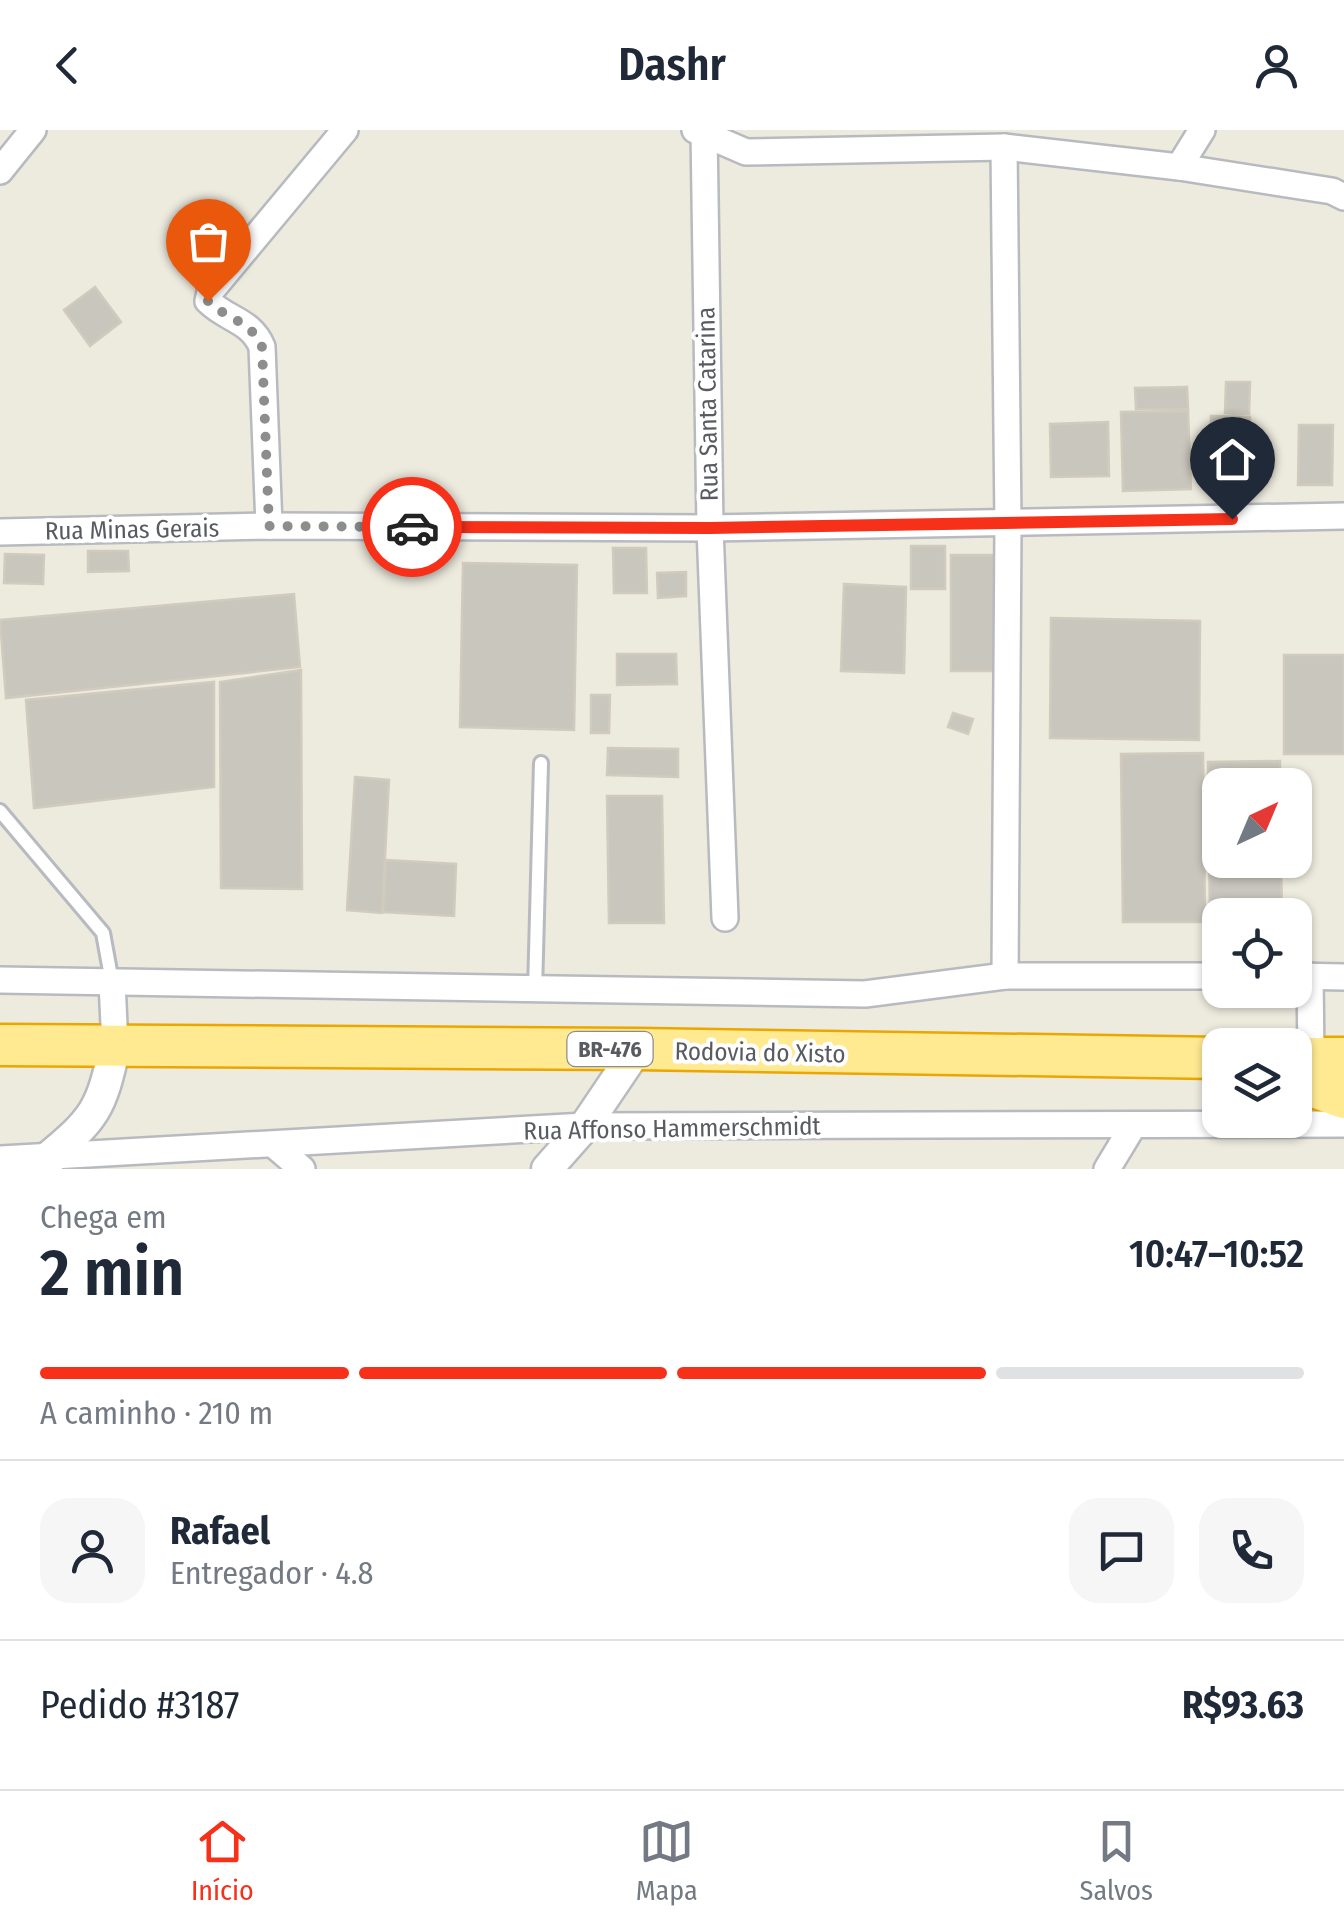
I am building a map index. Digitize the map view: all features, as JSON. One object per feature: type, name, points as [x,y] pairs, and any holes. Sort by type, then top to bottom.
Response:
[{"type":"highway","name":"Rodovia do Xisto","points":[[0,1046],[637,1049],[1202,1060]]},
{"type":"highway","points":[[1312,1064],[1344,1098]]},
{"type":"street","points":[[0,171],[32,130]]},
{"type":"street","points":[[269,526],[262,347],[256,332],[208,301],[210,292],[345,130]]},
{"type":"street","points":[[1179,167],[1202,130]]},
{"type":"street","points":[[700,131],[746,152],[1004,147],[1179,167],[1344,197]]},
{"type":"street","name":"Rua Santa Catarina","points":[[700,131],[725,918]]},
{"type":"street","points":[[1004,147],[1008,524],[1005,976]]},
{"type":"street","name":"Rua Minas Gerais","points":[[0,532],[269,526],[710,528],[1344,516]]},
{"type":"street","points":[[0,980],[865,994],[1005,976],[1202,976]]},
{"type":"street","points":[[1312,976],[1344,977]]},
{"type":"street","points":[[46,1164],[94,1115],[105,1093],[116,1046],[112,982]]},
{"type":"street","points":[[547,1169],[585,1126],[637,1049]]},
{"type":"street","name":"Rua Affonso Hammerschmidt","points":[[0,1159],[46,1164],[585,1126],[1344,1124]]},
{"type":"street","points":[[1108,1169],[1134,1126]]},
{"type":"street","points":[[274,1145],[302,1169]]},
{"type":"lane","points":[[536,991],[541,764]]},
{"type":"lane","points":[[0,811],[103,933],[112,982]]},
{"type":"building","points":[[95,287],[121,322],[90,346],[64,310]]},
{"type":"building","points":[[1226,382],[1250,382],[1249,414],[1225,413]]},
{"type":"building","points":[[1187,387],[1188,409],[1136,409],[1135,388]]},
{"type":"building","points":[[1188,411],[1191,489],[1123,491],[1121,412]]},
{"type":"building","points":[[1211,416],[1250,417],[1249,490],[1210,490]]},
{"type":"building","points":[[1108,422],[1109,476],[1051,477],[1050,424]]},
{"type":"building","points":[[1299,425],[1333,425],[1332,485],[1298,485]]},
{"type":"building","points":[[911,546],[945,546],[945,589],[911,589]]},
{"type":"building","points":[[613,548],[646,548],[647,593],[614,593]]},
{"type":"building","points":[[88,551],[128,551],[129,571],[88,572]]},
{"type":"building","points":[[5,554],[44,555],[43,584],[4,583]]},
{"type":"building","points":[[951,555],[996,555],[997,671],[951,671]]},
{"type":"building","points":[[463,563],[577,565],[574,730],[460,727]]},
{"type":"building","points":[[686,572],[686,596],[658,598],[657,573]]},
{"type":"building","points":[[844,584],[906,587],[904,673],[841,671]]},
{"type":"building","points":[[294,594],[300,667],[6,698],[0,620]]},
{"type":"building","points":[[1051,618],[1200,621],[1199,740],[1050,738]]},
{"type":"building","points":[[617,654],[676,654],[677,684],[617,685]]},
{"type":"building","points":[[1284,655],[1344,655],[1344,754],[1284,754]]},
{"type":"building","points":[[301,670],[302,889],[221,888],[220,682]]},
{"type":"building","points":[[214,682],[214,787],[34,808],[26,700]]},
{"type":"building","points":[[591,695],[610,695],[609,733],[591,733]]},
{"type":"building","points":[[953,713],[973,719],[968,734],[948,727]]},
{"type":"building","points":[[608,748],[678,749],[678,777],[607,775]]},
{"type":"building","points":[[1203,753],[1202,922],[1123,922],[1121,754]]},
{"type":"building","points":[[1280,761],[1280,768],[1208,768],[1208,762]]},
{"type":"building","points":[[355,777],[389,780],[382,913],[347,910]]},
{"type":"building","points":[[607,796],[662,796],[664,923],[609,923]]},
{"type":"building","points":[[386,860],[456,864],[454,916],[383,912]]},
{"type":"building","points":[[1209,878],[1281,878],[1282,898],[1210,898]]},
{"type":"way so far","points":[[208,301],[216,310],[256,332],[262,347],[269,526],[412,527]]},
{"type":"route","points":[[412,527],[710,528],[1232,519]]}]
